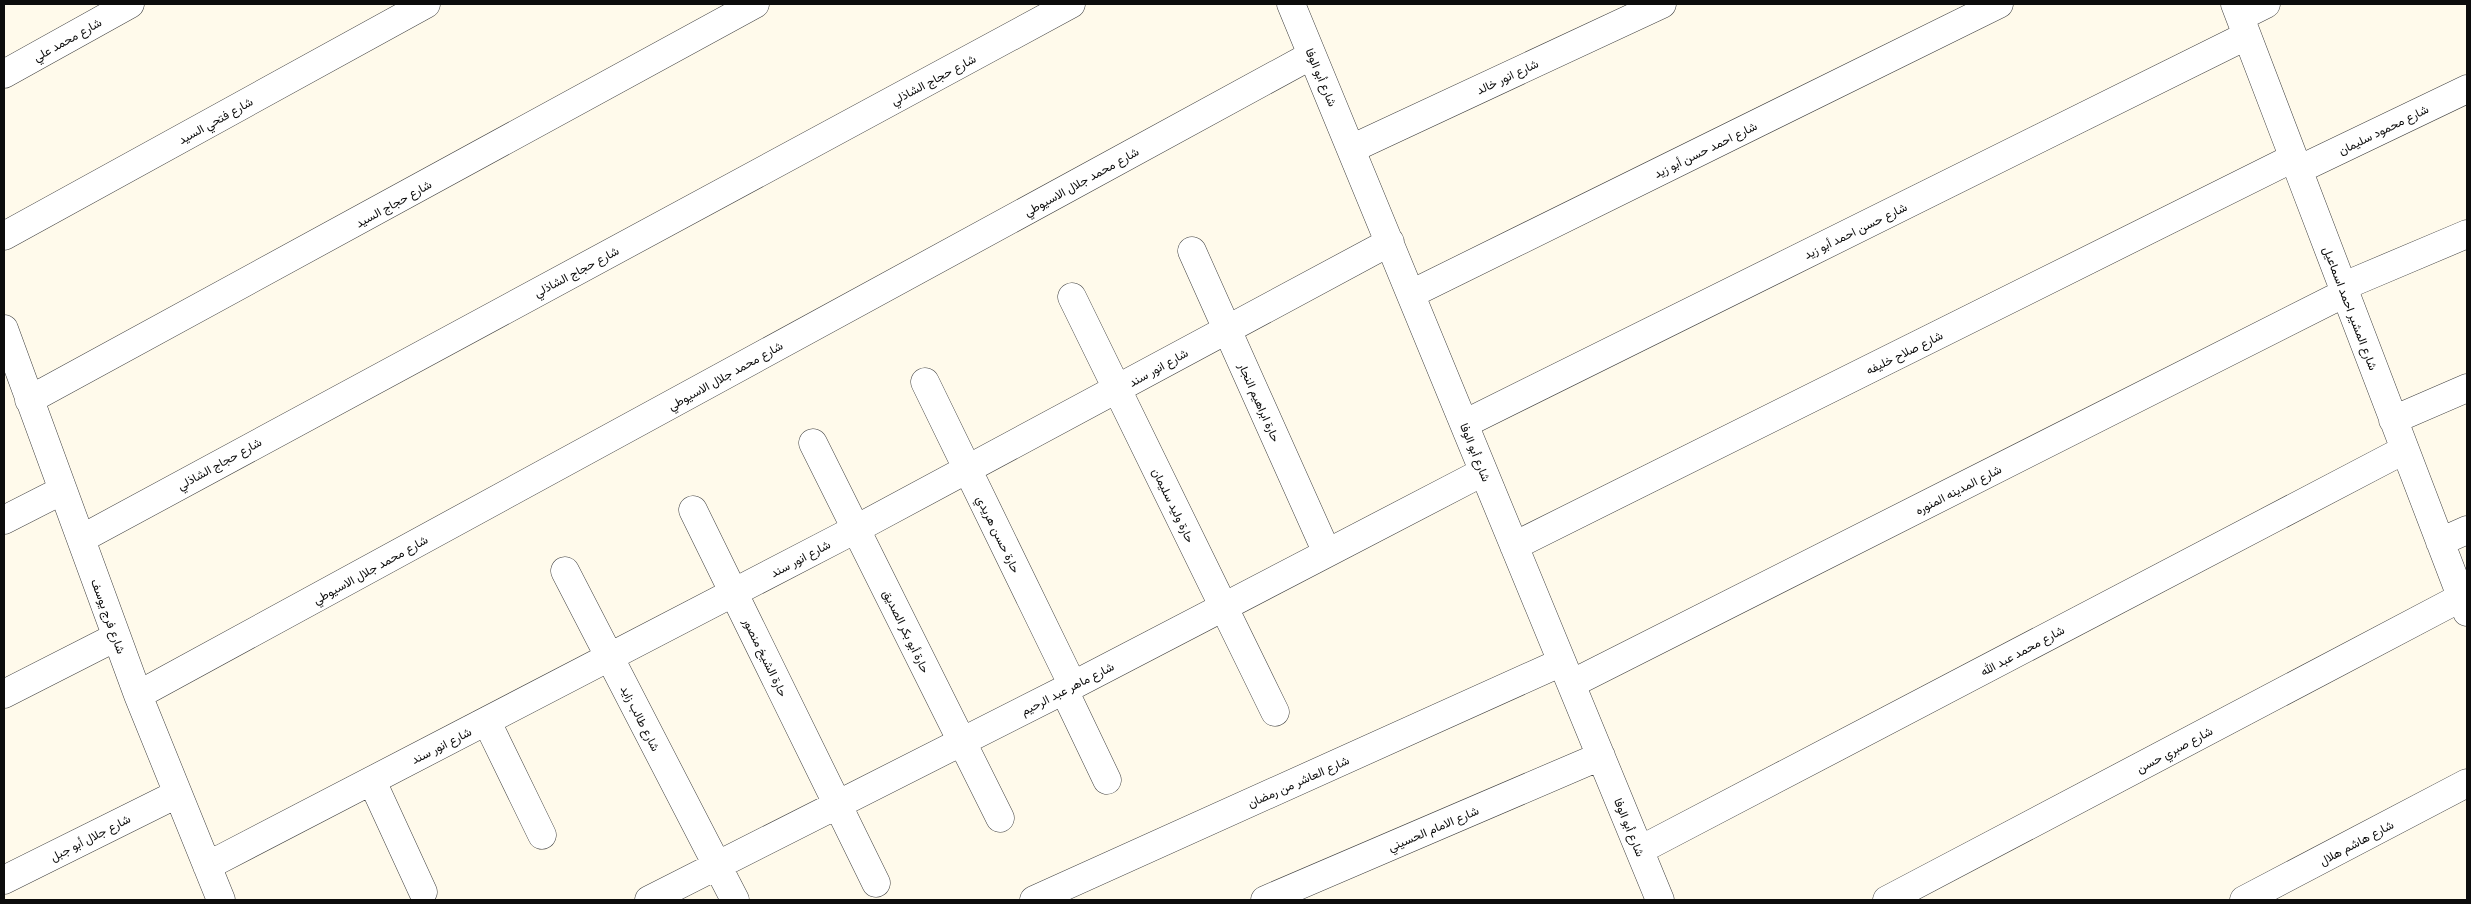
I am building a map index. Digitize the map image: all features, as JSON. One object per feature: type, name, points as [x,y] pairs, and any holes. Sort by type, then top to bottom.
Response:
[{"type":"street","name":"شارع محمد علي","points":[[4,74],[130,4]]},
{"type":"street","name":"شارع فتحي السيد","points":[[4,236],[426,4]]},
{"type":"street","name":"شارع حجاج السيد","points":[[30,400],[755,4]]},
{"type":"street","name":"شارع حجاج الشاذلي","points":[[81,539],[1071,4]]},
{"type":"street","name":"شارع انور خالد","points":[[1351,149],[1662,4]]},
{"type":"street","name":"شارع احمد حسن أبو زيد","points":[[1411,294],[1999,4]]},
{"type":"street","name":"شارع حسن احمد أبو زيد","points":[[1464,424],[2266,4]]},
{"type":"street","name":"شارع أبو الوفا","points":[[1294,5],[1312,55],[1640,850],[1656,899]]},
{"type":"street","name":"شارع المشير احمد اسماعيل","points":[[2240,19],[2464,604]]},
{"type":"street","name":"شارع محمد جلال الاسيوطي","points":[[138,695],[1312,55]]},
{"type":"street","name":"شارع محمود سليمان","points":[[2296,164],[2467,89]]},
{"type":"street","name":"شارع صلاح خليفه","points":[[1514,546],[2296,164]]},
{"type":"street","name":"شارع المدينه المنوره","points":[[1566,673],[2344,290],[2467,234]]},
{"type":"street","name":"شارع انور سند","points":[[207,866],[856,529],[1118,390],[1390,242]]},
{"type":"street","name":"حارة ابراهيم النجار","points":[[1192,251],[1327,553]]},
{"type":"street","name":"حارة وليد سليمان","points":[[1072,298],[1275,712]]},
{"type":"street","name":"شارع فرج يوسف","points":[[4,329],[11,375],[30,400],[138,695],[221,900]]},
{"type":"street","name":"حارة حسن هريدي","points":[[925,382],[1068,688],[1107,780]]},
{"type":"street","points":[[2393,420],[2467,388]]},
{"type":"street","name":"حارة أبو بكر الصديق","points":[[814,444],[1000,818]]},
{"type":"street","name":"شارع محمد عبد الله","points":[[1640,850],[2404,450]]},
{"type":"street","name":"شارع ماهر عبد الرحيم","points":[[649,900],[1068,688],[1484,472]]},
{"type":"street","points":[[4,520],[63,490]]},
{"type":"street","name":"حارة الشيخ منصور","points":[[693,510],[876,883]]},
{"type":"street","points":[[2440,542],[2467,530]]},
{"type":"street","name":"شارع طالب زايد","points":[[565,570],[735,900]]},
{"type":"street","name":"شارع صبري حسن","points":[[1887,900],[2464,604]]},
{"type":"street","points":[[4,694],[116,637]]},
{"type":"street","name":"شارع العاشر من رمضان","points":[[1034,900],[1566,673]]},
{"type":"street","points":[[487,722],[542,835]]},
{"type":"street","name":"شارع الامام الحسيني","points":[[1265,900],[1600,756]]},
{"type":"street","points":[[372,780],[423,892]]},
{"type":"street","name":"شارع هاشم هلال","points":[[2244,900],[2467,783]]},
{"type":"street","name":"شارع جلال أبو جبل","points":[[4,880],[177,794]]}]
